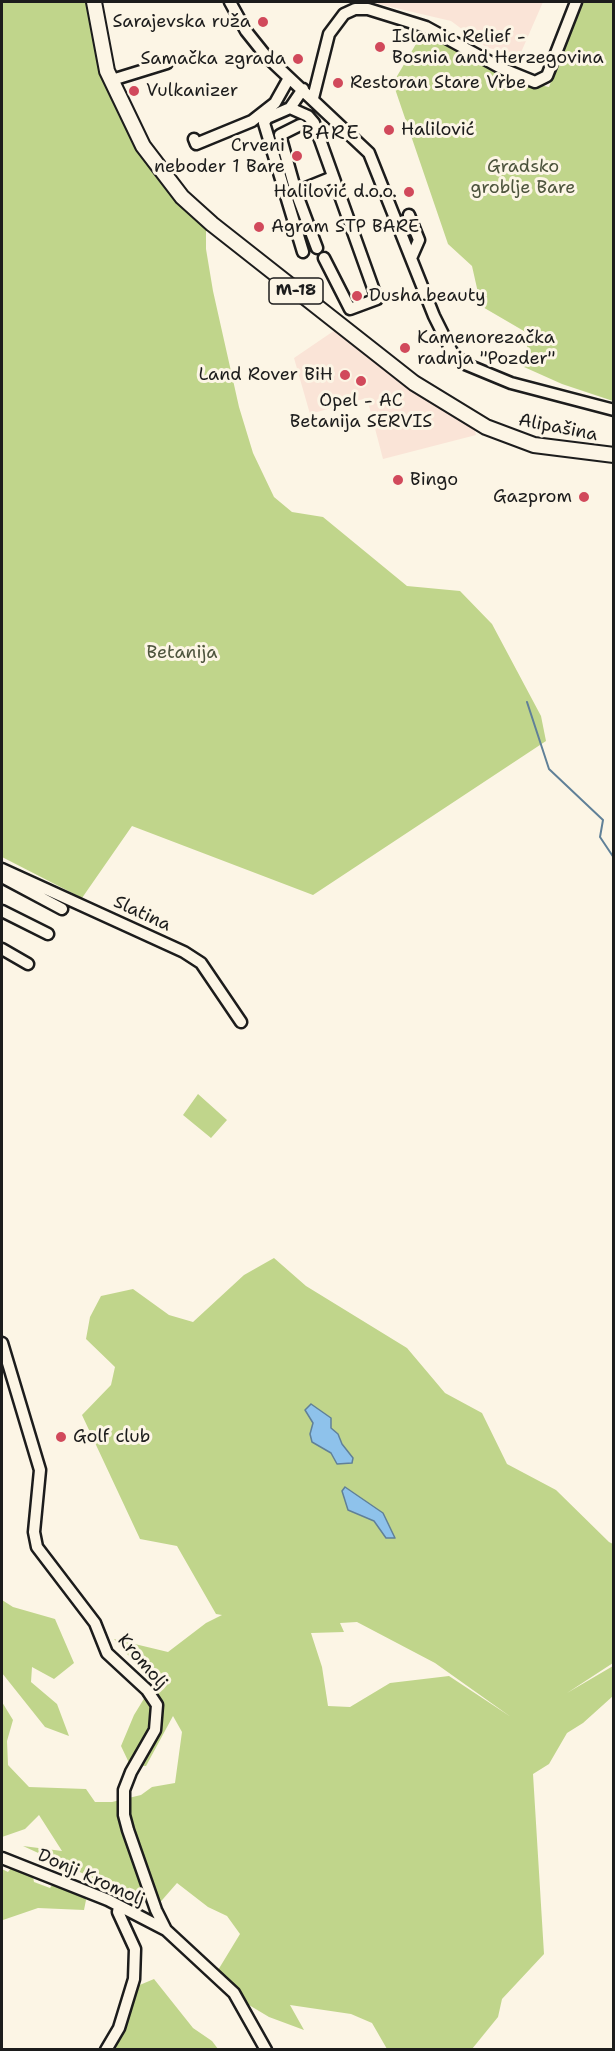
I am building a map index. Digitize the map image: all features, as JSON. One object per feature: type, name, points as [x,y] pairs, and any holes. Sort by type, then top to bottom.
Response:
[{"type":"main road","name":"Alipašina","points":[[94,2],[103,54],[112,80],[143,146],[182,197],[249,254],[414,383],[499,434],[534,445],[614,455]]},
{"type":"street","points":[[230,2],[251,38],[369,153],[452,352],[465,364],[511,383],[614,410]]},
{"type":"street","points":[[313,98],[328,34],[344,14],[355,9],[368,9],[426,27],[503,69],[536,82],[547,76],[576,2]]},
{"type":"street","points":[[112,80],[167,63]]},
{"type":"street","points":[[194,139],[196,144],[252,121],[275,103],[290,78]]},
{"type":"street","points":[[303,89],[290,108],[267,118],[264,123],[303,252]]},
{"type":"street","points":[[290,108],[308,116],[314,123],[377,299],[350,309],[324,258]]},
{"type":"street","points":[[300,125],[280,135],[297,192],[318,248]]},
{"type":"street","points":[[297,192],[333,177]]},
{"type":"street","points":[[409,214],[419,240],[412,256]]},
{"type":"street","name":"Slatina","points":[[2,869],[184,952],[207,971],[241,1022]]},
{"type":"street","points":[[2,877],[62,909]]},
{"type":"street","points":[[2,911],[48,934]]},
{"type":"street","points":[[2,949],[28,964]]},
{"type":"street","name":"Kromolj","points":[[2,1343],[40,1470],[34,1532],[36,1547],[95,1623],[107,1653],[147,1690],[157,1705],[155,1730],[130,1772],[124,1790],[124,1815],[156,1910],[166,1930],[234,1993],[266,2049]]},
{"type":"street","name":"Donji Kromolj","points":[[2,1858],[49,1875],[166,1930]]},
{"type":"street","points":[[106,2049],[119,2028],[134,1979],[135,1949],[118,1912],[118,1906]]},
{"type":"shaded area","points":[[370,2],[543,2],[519,57],[486,47],[451,21]]},
{"type":"shaded area","points":[[338,328],[473,424],[476,435],[383,459],[367,398],[310,414],[294,358]]},
{"type":"green space","name":"Betanija","points":[[2,2],[86,2],[96,55],[106,88],[119,116],[145,161],[166,189],[206,228],[206,249],[213,291],[239,407],[253,453],[274,497],[292,512],[323,517],[407,586],[460,591],[492,624],[541,716],[546,741],[313,895],[132,826],[82,898],[2,857]]},
{"type":"green space","name":"Gradsko groblje Bare","points":[[581,2],[613,2],[613,401],[562,384],[524,367],[529,334],[481,306],[472,266],[448,244],[393,83],[426,27],[453,48],[516,80],[549,87]]},
{"type":"green space","points":[[198,1094],[227,1120],[211,1138],[183,1115]]},
{"type":"green space","points":[[274,1258],[306,1286],[407,1348],[445,1393],[482,1413],[507,1464],[556,1490],[613,1544],[613,1663],[567,1693],[613,1666],[613,1696],[583,1723],[567,1733],[549,1764],[533,1774],[544,1954],[502,1999],[498,2017],[472,2049],[387,2049],[372,2023],[351,2014],[290,2005],[304,2030],[269,2017],[212,1980],[240,1934],[227,1916],[208,1907],[177,1883],[156,1907],[23,1846],[62,1851],[39,1815],[25,1829],[2,1837],[2,1702],[13,1720],[7,1741],[8,1765],[29,1787],[86,1789],[95,1802],[112,1802],[141,1795],[152,1787],[175,1783],[182,1732],[173,1716],[146,1766],[130,1765],[121,1746],[134,1715],[156,1679],[135,1663],[114,1639],[168,1652],[206,1623],[222,1615],[216,1614],[177,1546],[140,1539],[82,1415],[111,1385],[115,1367],[86,1339],[90,1317],[101,1296],[133,1289],[169,1315],[193,1322],[244,1275]],"holes":[[[357,1622],[435,1663],[511,1717],[449,1676],[390,1683],[350,1707],[328,1706],[322,1667],[311,1633],[344,1632],[340,1623]]]},
{"type":"green space","points":[[2,1600],[13,1607],[55,1619],[74,1663],[54,1679],[32,1667],[31,1682],[57,1704],[69,1736],[45,1727],[2,1673]]},
{"type":"green space","points":[[17,1860],[31,1867],[34,1882],[50,1888],[57,1878],[88,1890],[84,1910],[38,1908],[3,1920],[2,1923],[2,1869],[8,1872]]},
{"type":"green space","points":[[154,1979],[193,2028],[212,2041],[218,2049],[101,2050],[121,2012],[123,1992]]},
{"type":"water","points":[[311,1404],[331,1418],[331,1428],[338,1434],[342,1444],[353,1458],[352,1463],[337,1464],[331,1453],[312,1442],[310,1434],[313,1423],[305,1410]]},
{"type":"water","points":[[345,1487],[383,1513],[395,1538],[386,1538],[374,1521],[348,1510],[342,1491]]},
{"type":"waterway","points":[[527,702],[549,769],[603,820],[600,837],[614,858]]},
{"type":"place","name":"Sarajevska ruža","points":[[263,22]]},
{"type":"place","name":"Islamic Relief - Bosnia and Herzegovina","points":[[380,47]]},
{"type":"place","name":"Samačka zgrada","points":[[298,59]]},
{"type":"place","name":"Restoran Stare Vrbe","points":[[338,83]]},
{"type":"place","name":"Vulkanizer","points":[[134,91]]},
{"type":"place","name":"Halilović","points":[[389,130]]},
{"type":"place","name":"Crveni neboder 1 Bare","points":[[297,156]]},
{"type":"place","name":"Halilović d.o.o.","points":[[409,192]]},
{"type":"place","name":"Agram STP BARE","points":[[259,227]]},
{"type":"place","name":"Dusha.beauty","points":[[357,296]]},
{"type":"place","name":"Kamenorezačka radnja \"Pozder\"","points":[[405,348]]},
{"type":"place","name":"Land Rover BiH","points":[[345,375]]},
{"type":"place","name":"Opel - AC Betanija SERVIS","points":[[361,381]]},
{"type":"place","name":"Bingo","points":[[398,480]]},
{"type":"place","name":"Gazprom","points":[[584,497]]},
{"type":"place","name":"Golf club","points":[[61,1437]]},
{"type":"district","name":"BARE","points":[[331,134]]}]
